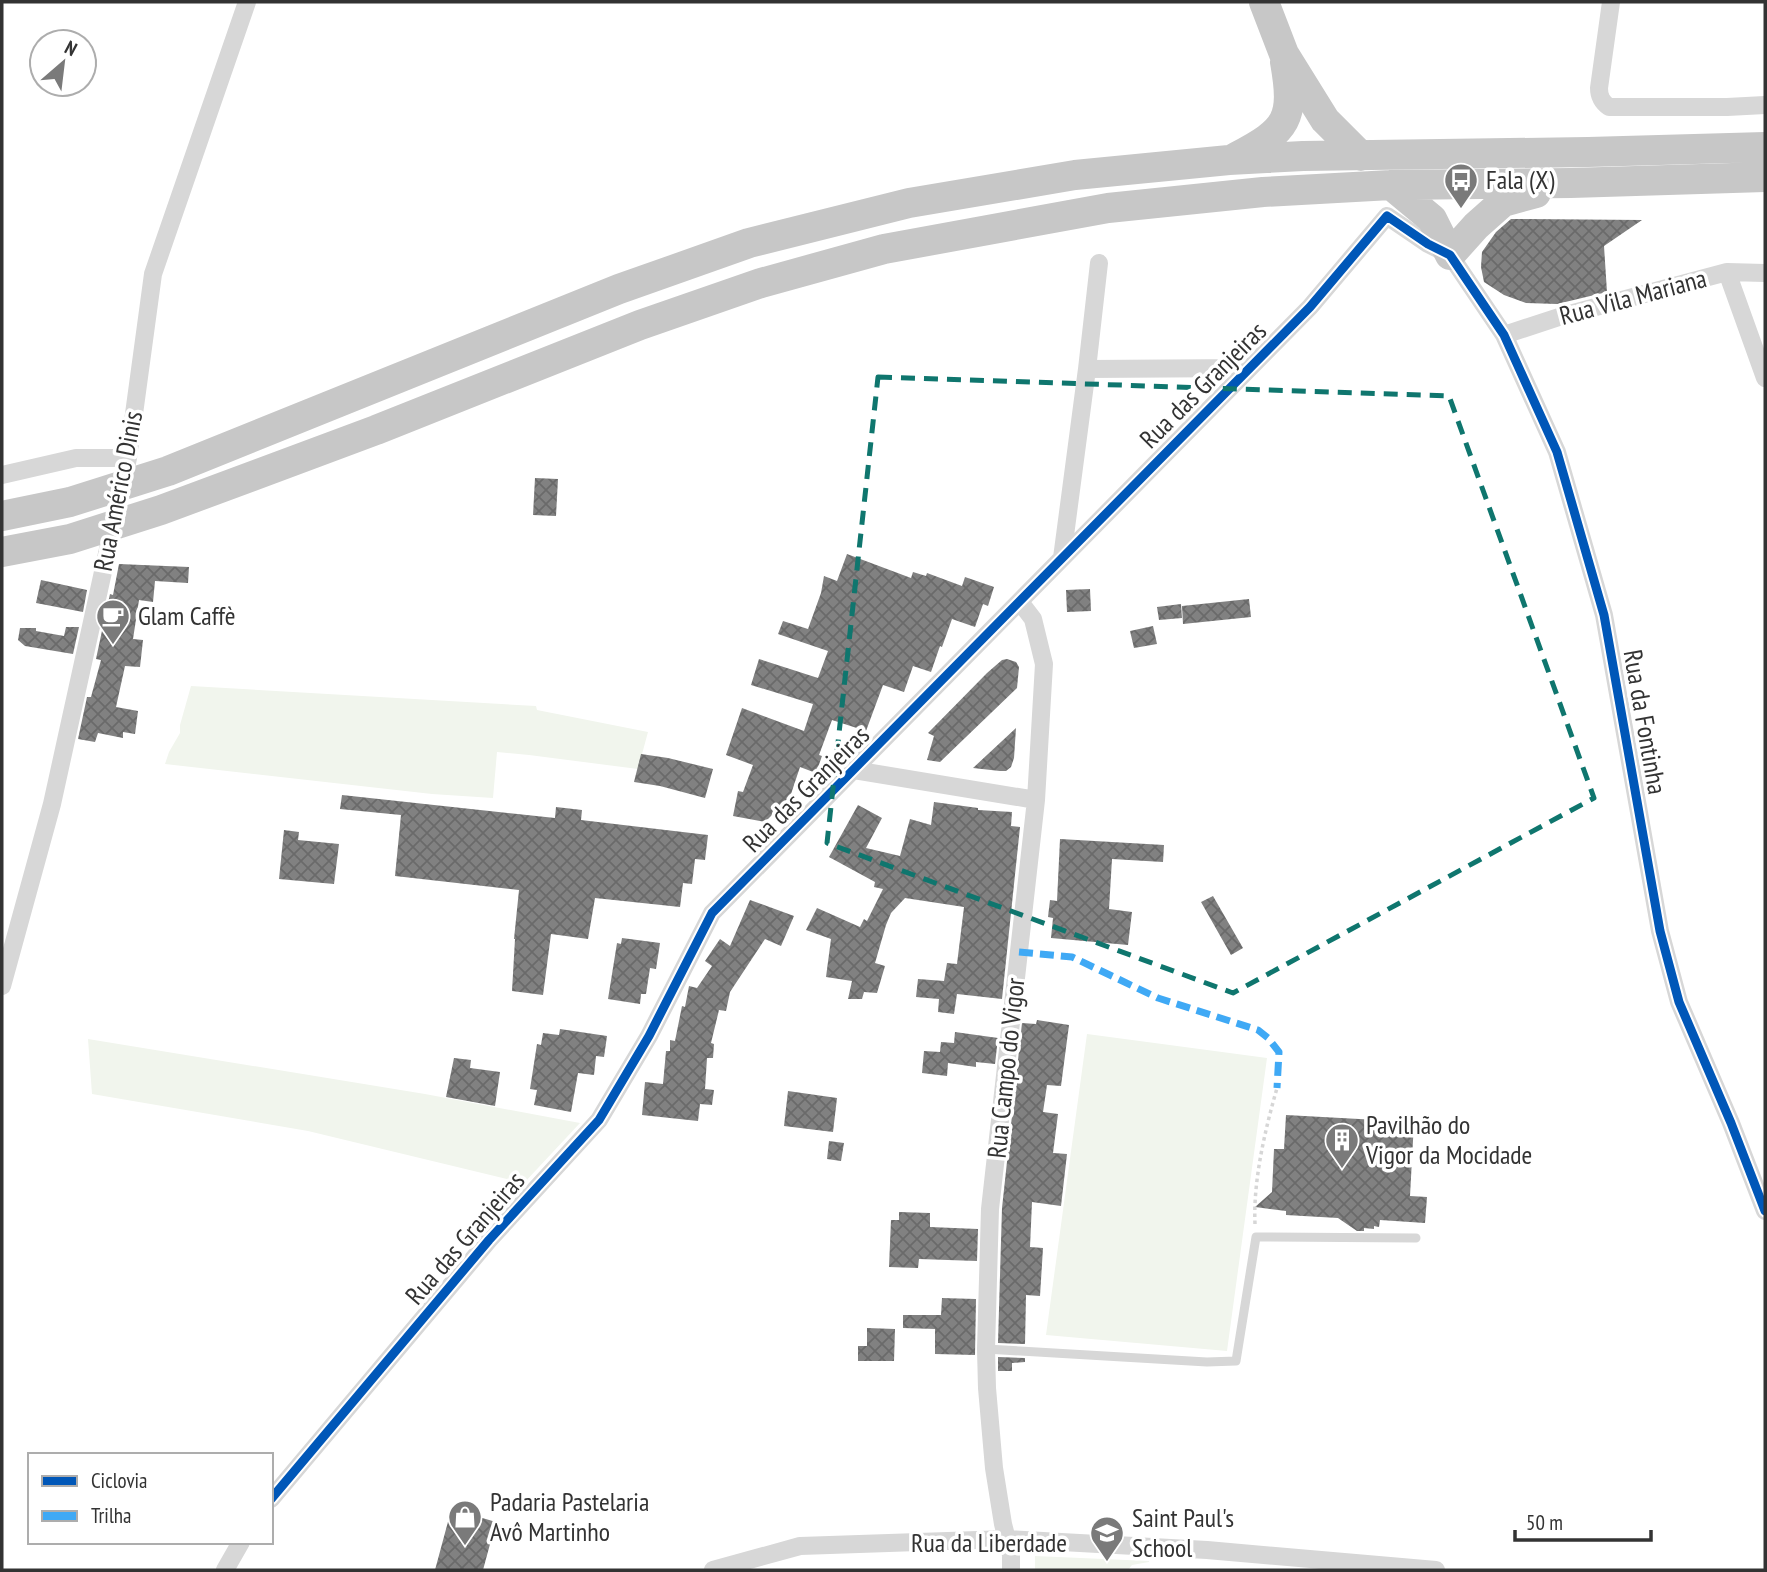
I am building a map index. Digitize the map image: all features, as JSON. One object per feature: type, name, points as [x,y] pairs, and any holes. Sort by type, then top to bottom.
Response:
[{"type":"highway","points":[[1264,2],[1284,54],[1325,120],[1361,156]]},
{"type":"highway","points":[[1229,160],[1261,144],[1281,126],[1289,109],[1290,91],[1284,54]]},
{"type":"highway","points":[[2,516],[70,502],[168,471],[619,289],[749,243],[909,204],[1075,175],[1229,160],[1765,146]]},
{"type":"highway","points":[[2,552],[70,539],[161,509],[376,430],[640,325],[761,283],[884,249],[1108,208],[1263,192],[1391,185],[1765,177]]},
{"type":"highway","points":[[1391,185],[1432,219],[1450,255],[1476,226],[1503,202],[1570,183]]},
{"type":"street","name":"Rua Américo Dinis","points":[[2,986],[52,804],[128,458],[153,274],[247,2]]},
{"type":"street","points":[[1611,2],[1599,88],[1599,95],[1609,107],[1765,105]]},
{"type":"street","name":"Rua das Granjeiras","points":[[273,1497],[489,1240],[599,1120],[649,1036],[712,913],[1310,307],[1387,216],[1428,244],[1450,255]]},
{"type":"street","name":"Rua da Fontinha","points":[[1450,255],[1504,335],[1557,452],[1604,615],[1660,931],[1679,1002],[1765,1211]]},
{"type":"street","points":[[1062,558],[1099,263]]},
{"type":"street","points":[[1727,272],[1765,378]]},
{"type":"street","name":"Rua Vila Mariana","points":[[1504,335],[1562,316],[1727,272],[1765,273]]},
{"type":"street","points":[[1087,369],[1249,368]]},
{"type":"street","points":[[2,474],[76,458],[128,458]]},
{"type":"street","name":"Rua Campo do Vigor","points":[[1011,1570],[1011,1555],[994,1468],[986,1349],[990,1209],[1036,800],[1044,663],[1033,619],[1020,602]]},
{"type":"street","points":[[854,770],[1036,800]]},
{"type":"street","name":"Rua da Liberdade","points":[[713,1570],[800,1546],[1007,1539],[1207,1550],[1436,1570]]},
{"type":"street","points":[[225,1570],[240,1544]]},
{"type":"lane","points":[[986,1349],[1207,1362],[1236,1361],[1255,1237],[1416,1238]]},
{"type":"path","points":[[1255,1237],[1254,1206],[1266,1124],[1277,1088]]},
{"type":"highlighted area","points":[[878,377],[1449,396],[1594,798],[1233,993],[827,843]]},
{"type":"shaded area","points":[[191,686],[536,706],[537,710],[648,732],[638,769],[497,752],[493,798],[432,794],[165,764],[180,733]]},
{"type":"shaded area","points":[[1087,1034],[1267,1058],[1227,1351],[1046,1335]]},
{"type":"shaded area","points":[[88,1039],[425,1094],[580,1123],[524,1183],[308,1131],[92,1094]]},
{"type":"shaded area","points":[[1035,1556],[1149,1562],[1132,1565],[1128,1570],[1035,1570]]},
{"type":"building","points":[[1511,219],[1642,220],[1604,246],[1607,292],[1557,304],[1526,303],[1504,295],[1484,282],[1482,252],[1496,232]]},
{"type":"building","points":[[535,478],[558,479],[556,516],[533,515]]},
{"type":"building","points":[[847,554],[911,578],[913,572],[926,576],[927,573],[962,586],[965,577],[994,587],[988,606],[983,604],[975,627],[952,619],[931,672],[913,666],[904,692],[883,685],[866,731],[832,720],[819,755],[822,756],[816,773],[800,767],[790,797],[765,822],[733,816],[738,791],[743,792],[753,765],[726,755],[742,708],[804,731],[813,704],[751,685],[759,659],[818,678],[828,651],[778,634],[783,621],[808,629],[824,576],[837,581]]},
{"type":"building","points":[[119,564],[189,567],[188,583],[155,581],[153,602],[139,600],[133,639],[143,640],[140,667],[125,666],[116,707],[138,711],[135,734],[123,732],[123,738],[98,733],[95,742],[78,739],[87,697],[91,697],[101,660],[96,659],[103,626],[117,626],[118,618],[105,616],[110,594],[113,595]]},
{"type":"building","points":[[41,580],[87,590],[83,612],[36,603]]},
{"type":"building","points":[[1090,589],[1091,611],[1067,612],[1066,590]]},
{"type":"building","points":[[1249,599],[1251,617],[1183,624],[1182,606]]},
{"type":"building","points":[[1181,604],[1182,618],[1159,620],[1157,607]]},
{"type":"building","points":[[1153,626],[1157,644],[1134,648],[1130,631]]},
{"type":"building","points":[[66,627],[79,627],[73,654],[25,646],[18,640],[20,628],[36,628],[36,631],[64,636]]},
{"type":"building","points":[[1007,659],[1016,662],[1019,667],[1017,688],[940,762],[927,760],[934,736],[928,733],[987,673]]},
{"type":"building","points":[[1016,728],[1011,767],[1006,771],[973,768]]},
{"type":"building","points":[[641,754],[713,769],[705,798],[634,782]]},
{"type":"building","points":[[342,795],[555,818],[556,807],[582,810],[581,820],[708,835],[705,860],[695,859],[692,884],[683,883],[680,907],[595,898],[588,939],[551,934],[543,995],[512,991],[519,890],[395,876],[401,815],[340,809]]},
{"type":"building","points":[[934,802],[978,810],[1012,812],[1011,826],[1020,827],[1002,999],[957,994],[954,1014],[938,1012],[939,999],[916,997],[918,979],[944,981],[947,963],[957,964],[964,907],[905,898],[891,913],[886,925],[875,963],[885,966],[877,993],[864,992],[862,999],[848,999],[852,981],[826,977],[831,939],[806,930],[817,908],[860,927],[864,919],[867,921],[883,889],[874,887],[875,882],[829,857],[858,805],[882,818],[866,848],[900,856],[910,819],[931,825]]},
{"type":"building","points":[[284,830],[299,832],[298,840],[339,844],[334,884],[279,879]]},
{"type":"building","points":[[1060,839],[1164,845],[1163,862],[1112,859],[1109,909],[1132,912],[1128,945],[1051,938],[1053,918],[1048,917],[1050,900],[1057,901]]},
{"type":"building","points":[[1213,896],[1243,948],[1231,955],[1201,902]]},
{"type":"building","points":[[750,900],[794,916],[781,946],[765,939],[730,992],[726,1011],[719,1010],[711,1043],[714,1044],[713,1058],[707,1058],[705,1089],[714,1090],[712,1105],[700,1104],[698,1121],[642,1115],[645,1082],[663,1084],[666,1051],[670,1051],[670,1040],[675,1041],[689,986],[697,988],[712,966],[705,961],[720,939],[730,946]]},
{"type":"building","points":[[622,938],[660,943],[656,969],[650,968],[646,994],[641,994],[640,1004],[608,999],[617,943],[621,944]]},
{"type":"building","points":[[1037,1020],[1069,1025],[1061,1086],[1047,1085],[1043,1112],[1058,1114],[1053,1153],[1067,1154],[1061,1206],[1032,1202],[1030,1247],[1043,1248],[1040,1296],[1026,1295],[1025,1344],[998,1343],[1002,1208],[1022,1023],[1036,1024]]},
{"type":"building","points":[[560,1029],[607,1036],[604,1057],[596,1056],[594,1075],[578,1073],[571,1112],[534,1105],[537,1090],[530,1089],[537,1044],[541,1045],[543,1033],[559,1035]]},
{"type":"building","points":[[955,1032],[998,1038],[995,1064],[976,1062],[976,1067],[948,1063],[947,1076],[922,1073],[924,1051],[940,1052],[941,1042],[954,1043]]},
{"type":"building","points":[[454,1058],[471,1060],[470,1068],[500,1072],[495,1106],[446,1097]]},
{"type":"building","points":[[788,1091],[837,1098],[833,1132],[784,1126]]},
{"type":"building","name":"Pavilhão do Vigor da Mocidade","points":[[1286,1115],[1414,1122],[1410,1196],[1427,1197],[1425,1223],[1380,1220],[1379,1227],[1357,1231],[1338,1218],[1286,1215],[1286,1211],[1255,1207],[1272,1192],[1274,1149],[1284,1149]]},
{"type":"building","points":[[829,1141],[844,1143],[841,1161],[827,1159]]},
{"type":"building","points":[[899,1212],[930,1213],[930,1227],[978,1229],[977,1261],[919,1259],[918,1268],[889,1267],[891,1220],[899,1220]]},
{"type":"building","points":[[942,1298],[976,1299],[975,1355],[935,1354],[935,1329],[903,1328],[903,1315],[941,1315]]},
{"type":"building","points":[[867,1328],[895,1329],[894,1361],[858,1361],[858,1346],[867,1346]]},
{"type":"building","points":[[998,1357],[1025,1358],[1025,1362],[1012,1363],[1012,1371],[998,1371]]},
{"type":"building","name":"Padaria Pastelaria Avô Martinho","points":[[472,1515],[496,1522],[483,1570],[435,1570],[449,1518],[470,1524]]},
{"type":"marked path","points":[[1019,952],[1072,957],[1158,998],[1258,1030],[1279,1052],[1277,1088]]},
{"type":"cycle path","points":[[273,1497],[489,1240],[599,1120],[649,1036],[712,913],[1310,307],[1387,216],[1428,244],[1450,255],[1504,335],[1557,452],[1604,615],[1660,931],[1679,1002],[1765,1211]]},
{"type":"place","name":"Fala (X)","points":[[1461,210]]},
{"type":"place","name":"Glam Caffè","points":[[113,646]]},
{"type":"place","name":"Pavilhão do Vigor da Mocidade","points":[[1342,1170]]},
{"type":"place","name":"Padaria Pastelaria Avô Martinho","points":[[465,1547]]},
{"type":"place","name":"Saint Paul's School","points":[[1107,1563]]}]
